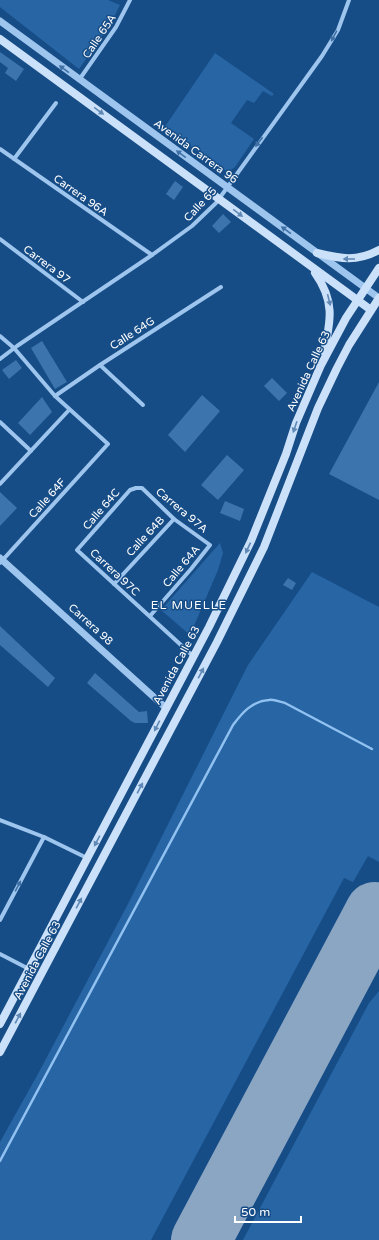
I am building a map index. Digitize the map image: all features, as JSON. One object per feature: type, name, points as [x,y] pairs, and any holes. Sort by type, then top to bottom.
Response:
[{"type":"main road","points":[[0,39],[371,310]]},
{"type":"main road","points":[[317,253],[343,259],[354,259],[379,250]]},
{"type":"main road","points":[[310,266],[325,288],[330,306],[330,323],[321,365]]},
{"type":"main road","name":"Avenida Calle 63","points":[[0,1024],[194,657],[251,541],[286,454],[296,423],[321,365],[337,333],[379,268]]},
{"type":"main road","name":"Avenida Calle 63","points":[[0,1052],[214,649],[264,547],[318,408],[349,345],[379,298]]},
{"type":"street","name":"Calle 65A","points":[[79,80],[116,26],[126,10],[130,0]]},
{"type":"street","name":"Calle 65","points":[[0,359],[152,255],[200,220],[219,198],[322,56],[338,30],[349,0]]},
{"type":"street","name":"Avenida Carrera 96","points":[[0,21],[379,298]]},
{"type":"street","points":[[14,159],[56,103]]},
{"type":"street","name":"Carrera 96A","points":[[0,149],[152,255]]},
{"type":"street","name":"Carrera 97","points":[[0,239],[83,302]]},
{"type":"street","name":"Calle 64G","points":[[55,396],[100,365],[221,287]]},
{"type":"street","points":[[0,336],[14,348],[69,410],[0,484]]},
{"type":"street","points":[[100,365],[143,405]]},
{"type":"street","name":"Calle 64F","points":[[1,560],[108,444],[69,410]]},
{"type":"street","points":[[0,422],[30,451]]},
{"type":"street","name":"Carrera 97A","points":[[142,488],[174,519],[210,545]]},
{"type":"street","name":"Calle 64C","points":[[77,550],[130,490],[142,488]]},
{"type":"street","name":"Calle 64B","points":[[114,584],[174,519]]},
{"type":"street","name":"Calle 64A","points":[[150,616],[210,545]]},
{"type":"street","name":"Carrera 97C","points":[[77,550],[194,657]]},
{"type":"street","name":"Carrera 98","points":[[1,560],[166,708]]},
{"type":"street","points":[[1,821],[44,837],[88,858]]},
{"type":"street","points":[[0,920],[44,837]]},
{"type":"street","points":[[0,954],[29,969]]},
{"type":"shaded area","points":[[0,0],[108,0],[120,5],[110,25],[79,69],[0,7]]},
{"type":"shaded area","points":[[215,53],[274,94],[272,96],[263,91],[254,103],[247,100],[231,123],[254,139],[235,167],[228,172],[164,128]]},
{"type":"shaded area","points":[[220,543],[223,553],[218,570],[190,635],[161,610]]},
{"type":"shaded area","points":[[312,572],[379,607],[379,862],[368,856],[353,882],[344,878],[151,1240],[0,1240],[0,1142],[39,1072],[129,902],[248,665]]},
{"type":"shaded area","points":[[379,991],[379,1240],[243,1240],[369,1003]]},
{"type":"building","points":[[0,52],[24,69],[16,81],[5,73],[8,68],[0,62]]},
{"type":"building","points":[[175,181],[183,187],[174,200],[166,194]]},
{"type":"building","points":[[223,214],[231,222],[219,233],[212,226]]},
{"type":"building","points":[[42,341],[67,382],[55,389],[31,348]]},
{"type":"building","points":[[16,360],[22,368],[9,379],[2,370]]},
{"type":"building","points":[[272,378],[287,393],[279,401],[264,386]]},
{"type":"building","points":[[379,382],[379,500],[329,474]]},
{"type":"building","points":[[202,395],[220,411],[185,452],[168,435]]},
{"type":"building","points":[[42,397],[52,412],[30,435],[18,423]]},
{"type":"building","points":[[227,455],[244,470],[218,500],[201,485]]},
{"type":"building","points":[[0,492],[17,508],[0,526]]},
{"type":"building","points":[[225,501],[244,509],[240,521],[220,513]]},
{"type":"building","points":[[288,578],[296,583],[292,590],[283,585]]},
{"type":"building","points":[[0,626],[55,678],[48,687],[0,645]]},
{"type":"building","points":[[95,673],[139,712],[147,711],[148,723],[135,723],[131,721],[87,683]]},
{"type":"waterway","points":[[0,1161],[233,725],[240,716],[248,708],[257,703],[271,700],[277,701],[285,703],[372,749]]},
{"type":"taxiway","points":[[345,969],[359,951],[367,945],[379,941]]},
{"type":"runway","points":[[201,1240],[375,912]]},
{"type":"district","name":"EL MUELLE","points":[[189,605]]}]
